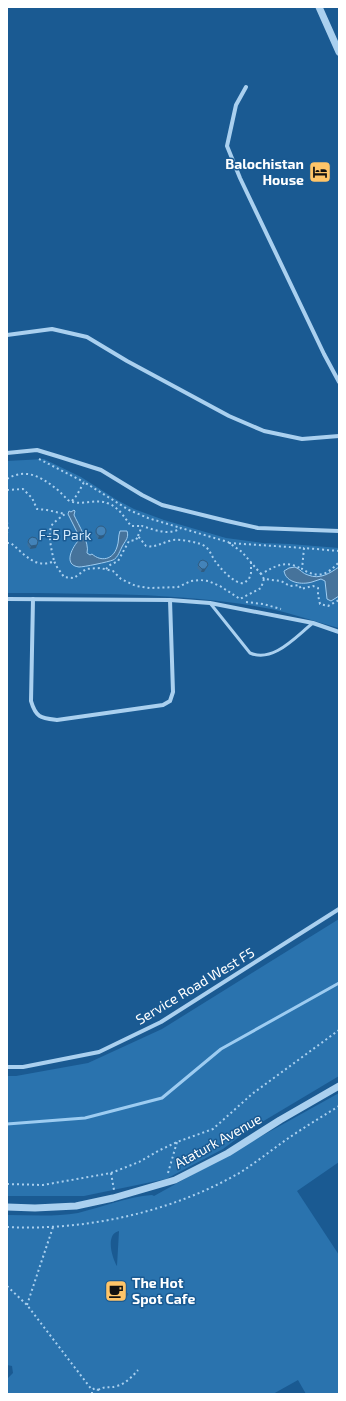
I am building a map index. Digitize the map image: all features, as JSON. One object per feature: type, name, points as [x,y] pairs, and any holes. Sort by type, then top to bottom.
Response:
[{"type":"street","points":[[319,7],[339,52]]},
{"type":"street","points":[[246,87],[236,105],[227,146],[240,178],[324,354],[339,382]]},
{"type":"street","points":[[7,335],[52,329],[87,337],[127,361],[229,416],[264,431],[302,439],[339,436]]},
{"type":"street","points":[[7,453],[37,450],[60,457],[101,470],[142,495],[162,505],[227,521],[258,528],[339,531]]},
{"type":"street","points":[[7,599],[170,600],[210,603],[313,623],[339,632]]},
{"type":"street","points":[[33,599],[31,701],[34,711],[42,718],[57,720],[163,705],[170,701],[173,692],[170,600]]},
{"type":"street","name":"Service Road West F5","points":[[7,1067],[23,1067],[98,1052],[161,1022],[339,909]]},
{"type":"street","name":"Ataturk Avenue","points":[[7,1207],[35,1208],[76,1206],[113,1198],[175,1180],[228,1153],[280,1120],[339,1086]]},
{"type":"lane","points":[[210,603],[250,653],[258,656],[276,652],[313,623]]},
{"type":"path","points":[[37,458],[84,482],[129,510],[148,518],[228,542],[339,551]]},
{"type":"path","points":[[7,479],[22,473],[32,475],[45,480],[68,500],[107,502],[121,511],[124,518],[131,526],[142,526],[157,531],[175,532],[181,528]]},
{"type":"path","points":[[72,501],[78,495],[84,482]]},
{"type":"path","points":[[7,490],[23,489],[32,498],[37,509],[65,514],[53,524],[50,531],[51,549],[54,561],[64,578],[74,578],[86,569],[100,568],[113,571],[121,579],[136,586],[150,588],[178,587],[191,581],[208,581],[220,586],[240,599],[261,588],[264,579],[242,552],[228,542]]},
{"type":"path","points":[[7,522],[7,533]]},
{"type":"path","points":[[106,569],[118,561],[129,541],[136,540],[142,526]]},
{"type":"path","points":[[138,536],[146,546],[150,547],[174,539],[201,544],[208,549],[215,561],[225,573],[238,582],[244,582],[249,579],[251,573],[251,562]]},
{"type":"path","points":[[7,543],[11,543],[30,560],[40,565],[49,564],[54,561]]},
{"type":"path","points":[[302,569],[304,548]]},
{"type":"path","points":[[261,574],[278,565],[286,563],[294,564],[310,574],[320,575],[329,571],[339,562]]},
{"type":"path","points":[[264,579],[281,581],[290,586],[299,585],[301,589],[313,586],[318,588],[320,604],[328,606],[339,600]]},
{"type":"path","points":[[7,1184],[43,1185],[112,1173],[139,1162],[177,1142],[213,1129],[252,1094],[339,1030]]},
{"type":"path","points":[[165,1183],[177,1142]]},
{"type":"path","points":[[112,1173],[114,1190],[113,1198]]},
{"type":"path","points":[[27,1305],[53,1227]]},
{"type":"path","points":[[7,1286],[27,1305],[92,1390],[92,1394]]},
{"type":"path","points":[[92,1390],[95,1388],[98,1390],[103,1387],[116,1386],[130,1378],[138,1370]]},
{"type":"green space","name":"F-5 Park","points":[[44,459],[81,477],[134,509],[164,520],[226,538],[263,543],[339,548],[339,628],[271,609],[205,599],[106,594],[7,593],[7,461]]},
{"type":"green space","points":[[339,919],[339,1076],[247,1131],[223,1149],[166,1179],[84,1196],[7,1196],[7,1076],[16,1076],[88,1063],[162,1029]]},
{"type":"green space","points":[[339,1093],[339,1162],[297,1191],[339,1255],[339,1394],[306,1394],[298,1380],[273,1394],[7,1394],[7,1379],[13,1373],[12,1366],[7,1365],[7,1215],[51,1215],[78,1213],[115,1202],[143,1196],[154,1196]],"holes":[[[119,1231],[117,1266],[113,1258],[111,1241],[115,1233]]]},
{"type":"shaded area","points":[[74,510],[74,515],[87,544],[87,553],[90,555],[92,554],[95,557],[103,559],[113,555],[117,547],[120,531],[127,531],[127,538],[115,559],[82,567],[74,566],[71,563],[70,555],[74,546],[79,540],[79,536],[68,514],[69,511],[71,512]]},
{"type":"shaded area","points":[[295,567],[306,574],[317,577],[325,575],[339,567],[339,596],[331,601],[327,599],[325,581],[321,579],[304,583],[291,581],[285,575],[284,571]]},
{"type":"building","points":[[101,526],[106,531],[101,536],[96,531]]},
{"type":"building","points":[[32,537],[36,538],[38,541],[37,545],[31,546],[28,542]]},
{"type":"building","points":[[203,560],[207,562],[208,565],[205,569],[202,569],[198,565],[200,561]]},
{"type":"building","points":[[122,1289],[128,1294],[124,1300],[118,1295]]},
{"type":"waterway","points":[[7,1124],[85,1118],[162,1098],[221,1049],[339,983]]},
{"type":"place","name":"Balochistan House","points":[[320,172]]},
{"type":"place","name":"The Hot Spot Cafe","points":[[116,1291]]}]
